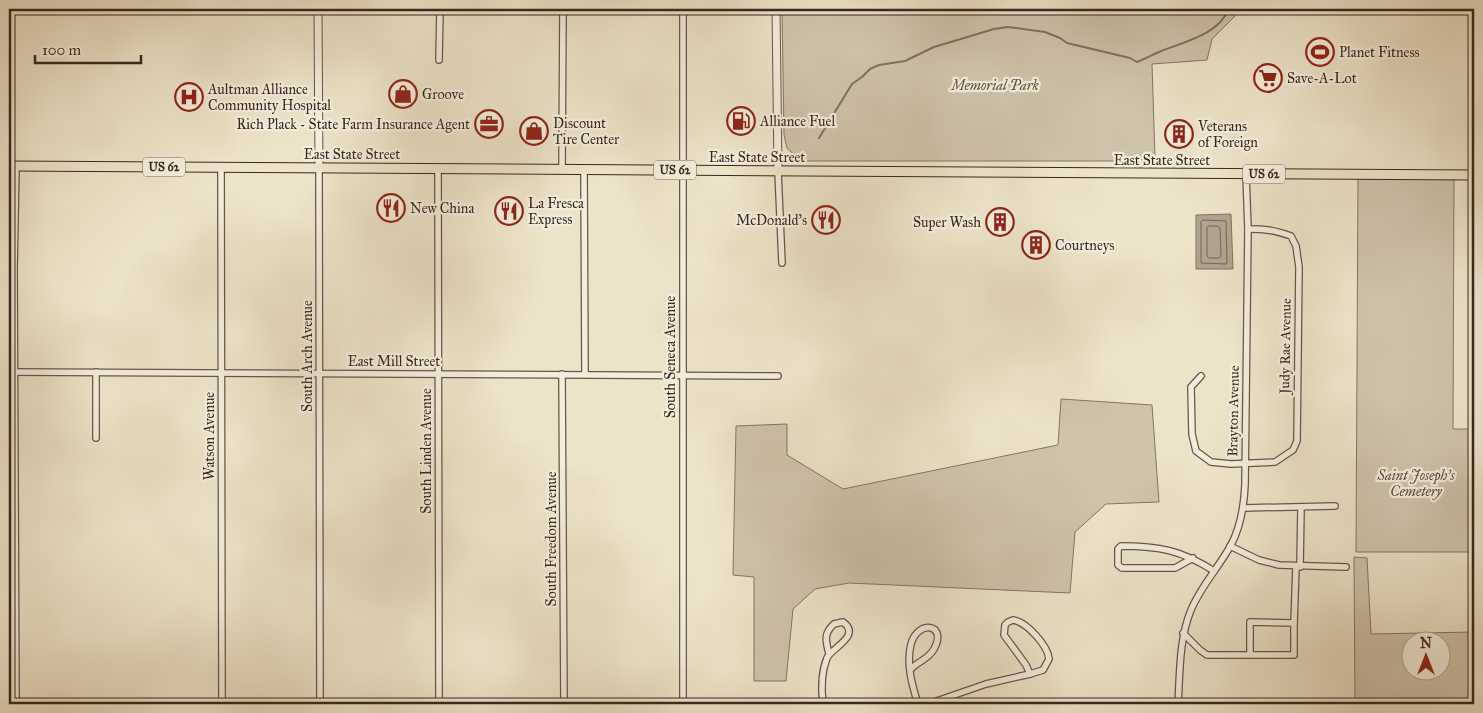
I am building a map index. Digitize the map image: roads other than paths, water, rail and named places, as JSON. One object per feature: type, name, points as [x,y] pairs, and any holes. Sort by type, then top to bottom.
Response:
[{"type":"highway","name":"East State Street","points":[[12,166],[1474,176]]},
{"type":"street","name":"South Arch Avenue","points":[[318,9],[320,704]]},
{"type":"street","points":[[439,60],[440,9]]},
{"type":"street","points":[[562,169],[563,9]]},
{"type":"street","name":"South Seneca Avenue","points":[[683,704],[682,170],[684,9]]},
{"type":"street","points":[[776,9],[778,171],[782,263]]},
{"type":"street","points":[[12,166],[12,608],[16,704]]},
{"type":"street","name":"Watson Avenue","points":[[220,167],[222,704]]},
{"type":"street","name":"South Linden Avenue","points":[[438,168],[439,704]]},
{"type":"street","points":[[584,170],[585,374]]},
{"type":"street","name":"Brayton Avenue","points":[[1178,704],[1184,633],[1194,602],[1230,546],[1238,528],[1243,508],[1248,229],[1246,174]]},
{"type":"street","name":"Judy Rae Avenue","points":[[1201,376],[1192,387],[1192,434],[1196,451],[1210,462],[1245,464],[1275,462],[1293,450],[1297,441],[1299,267],[1296,246],[1291,236],[1268,228],[1248,229]]},
{"type":"street","name":"East Mill Street","points":[[12,372],[778,376]]},
{"type":"street","points":[[96,372],[96,438]]},
{"type":"street","name":"South Freedom Avenue","points":[[562,374],[564,704]]},
{"type":"street","points":[[1243,508],[1335,506]]},
{"type":"street","points":[[1184,633],[1207,655],[1294,655],[1294,623],[1301,507]]},
{"type":"street","points":[[1193,558],[1176,568],[1122,568],[1118,565],[1118,549],[1121,546],[1164,548],[1193,558],[1214,571]]},
{"type":"street","points":[[1230,546],[1269,563],[1298,567],[1346,567]]},
{"type":"street","points":[[928,704],[986,684],[1039,672],[1046,666],[1049,659],[1046,649],[1021,622],[1013,620],[1008,622],[1003,629],[1004,635],[1026,664],[1030,674]]},
{"type":"street","points":[[823,704],[822,676],[829,654],[847,638],[848,627],[843,622],[834,624],[826,633],[825,644],[829,654]]},
{"type":"street","points":[[1250,655],[1250,622],[1294,623]]},
{"type":"street","points":[[911,669],[930,655],[936,646],[938,636],[933,627],[922,629],[914,637],[910,651],[910,678],[918,704]]},
{"type":"water","points":[[1231,214],[1233,269],[1196,269],[1196,215]]},
{"type":"waterway","points":[[819,138],[852,84],[870,69],[879,65],[905,61],[934,47],[994,29],[1008,27],[1045,32],[1067,43],[1130,58],[1137,62],[1209,31],[1224,18],[1228,9]]},
{"type":"place","name":"Planet Fitness","points":[[1320,52]]},
{"type":"place","name":"Save-A-Lot","points":[[1268,78]]},
{"type":"place","name":"Groove","points":[[403,94]]},
{"type":"place","name":"Aultman Alliance Community Hospital","points":[[189,97]]},
{"type":"place","name":"Alliance Fuel","points":[[741,121]]},
{"type":"place","name":"Rich Plack - State Farm Insurance Agent","points":[[489,124]]},
{"type":"place","name":"Discount Tire Center","points":[[534,131]]},
{"type":"place","name":"Veterans of Foreign","points":[[1179,134]]},
{"type":"place","name":"New China","points":[[391,208]]},
{"type":"place","name":"La Fresca Express","points":[[509,211]]},
{"type":"place","name":"McDonald's","points":[[826,220]]},
{"type":"place","name":"Super Wash","points":[[1000,222]]},
{"type":"place","name":"Courtneys","points":[[1036,245]]},
{"type":"park label","name":"Memorial Park","points":[[995,85]]},
{"type":"park label","name":"Saint Joseph's Cemetery","points":[[1416,484]]}]
